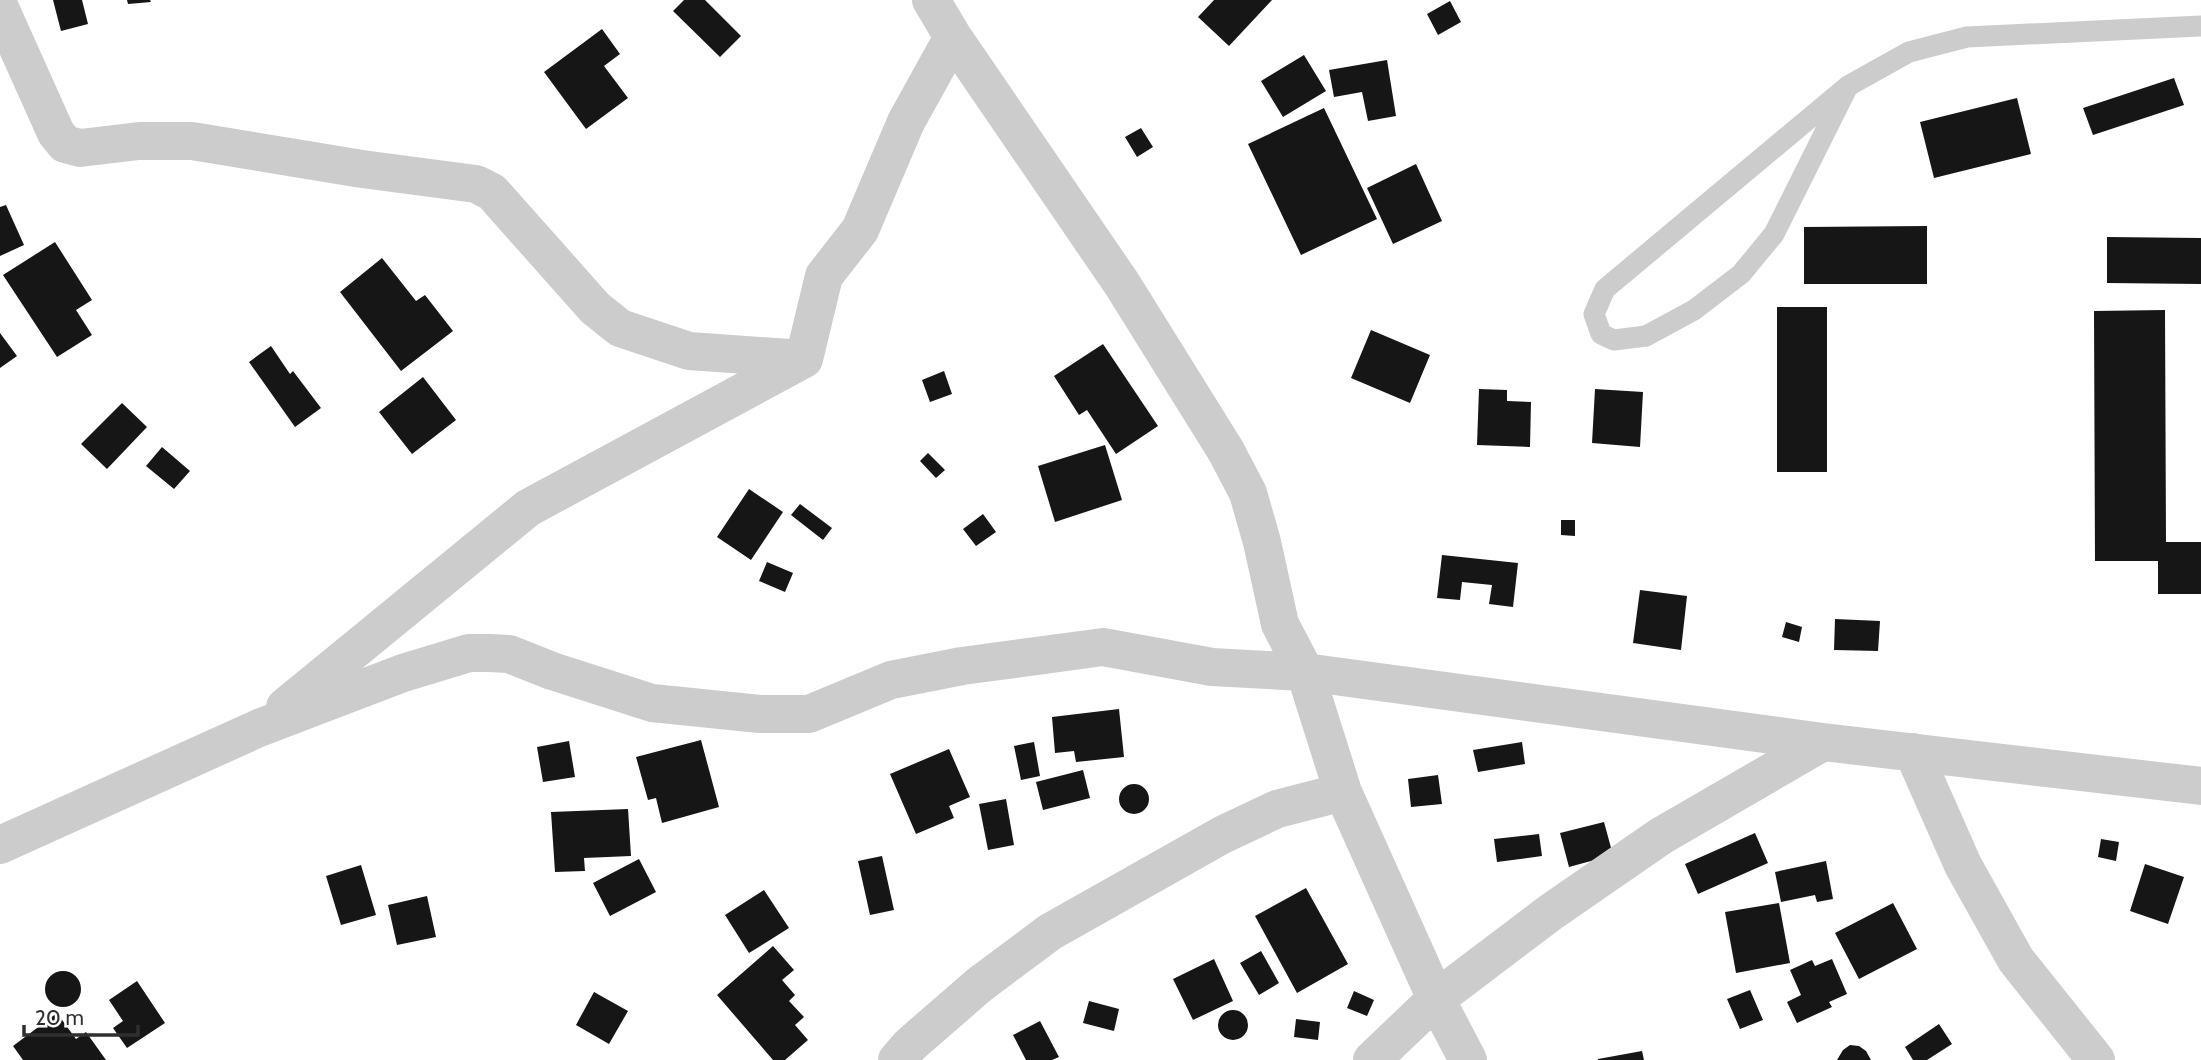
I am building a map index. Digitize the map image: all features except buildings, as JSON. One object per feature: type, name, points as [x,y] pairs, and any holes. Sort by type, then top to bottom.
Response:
[{"type":"street","points":[[931,0],[953,37],[1122,284],[1226,451],[1248,493],[1280,625],[1305,671],[1343,792],[1436,999],[1468,1060]]},
{"type":"street","points":[[0,8],[56,134],[65,145],[80,148],[139,141],[192,141],[362,170],[476,184],[492,192],[595,308],[620,328],[689,351],[804,359]]},
{"type":"street","points":[[259,728],[528,508],[804,359],[824,276],[860,230],[906,122],[953,37]]},
{"type":"street","points":[[0,845],[259,728],[403,673],[470,653],[509,654],[552,671],[652,703],[760,714],[810,714],[891,680],[962,666],[1103,647],[1212,667],[1305,671],[1823,742],[2201,786]]},
{"type":"street","points":[[1371,1060],[1436,999],[1551,912],[1661,835],[1823,742]]},
{"type":"street","points":[[1913,752],[1963,865],[2016,960],[2096,1060]]},
{"type":"street","points":[[897,1060],[910,1045],[979,985],[1050,932],[1223,835],[1277,809],[1343,792]]},
{"type":"lane","points":[[1848,86],[1774,234],[1741,274],[1694,310],[1646,336],[1614,340],[1601,334],[1594,314],[1605,289],[1848,86],[1909,52],[1967,37],[2201,26]]}]
